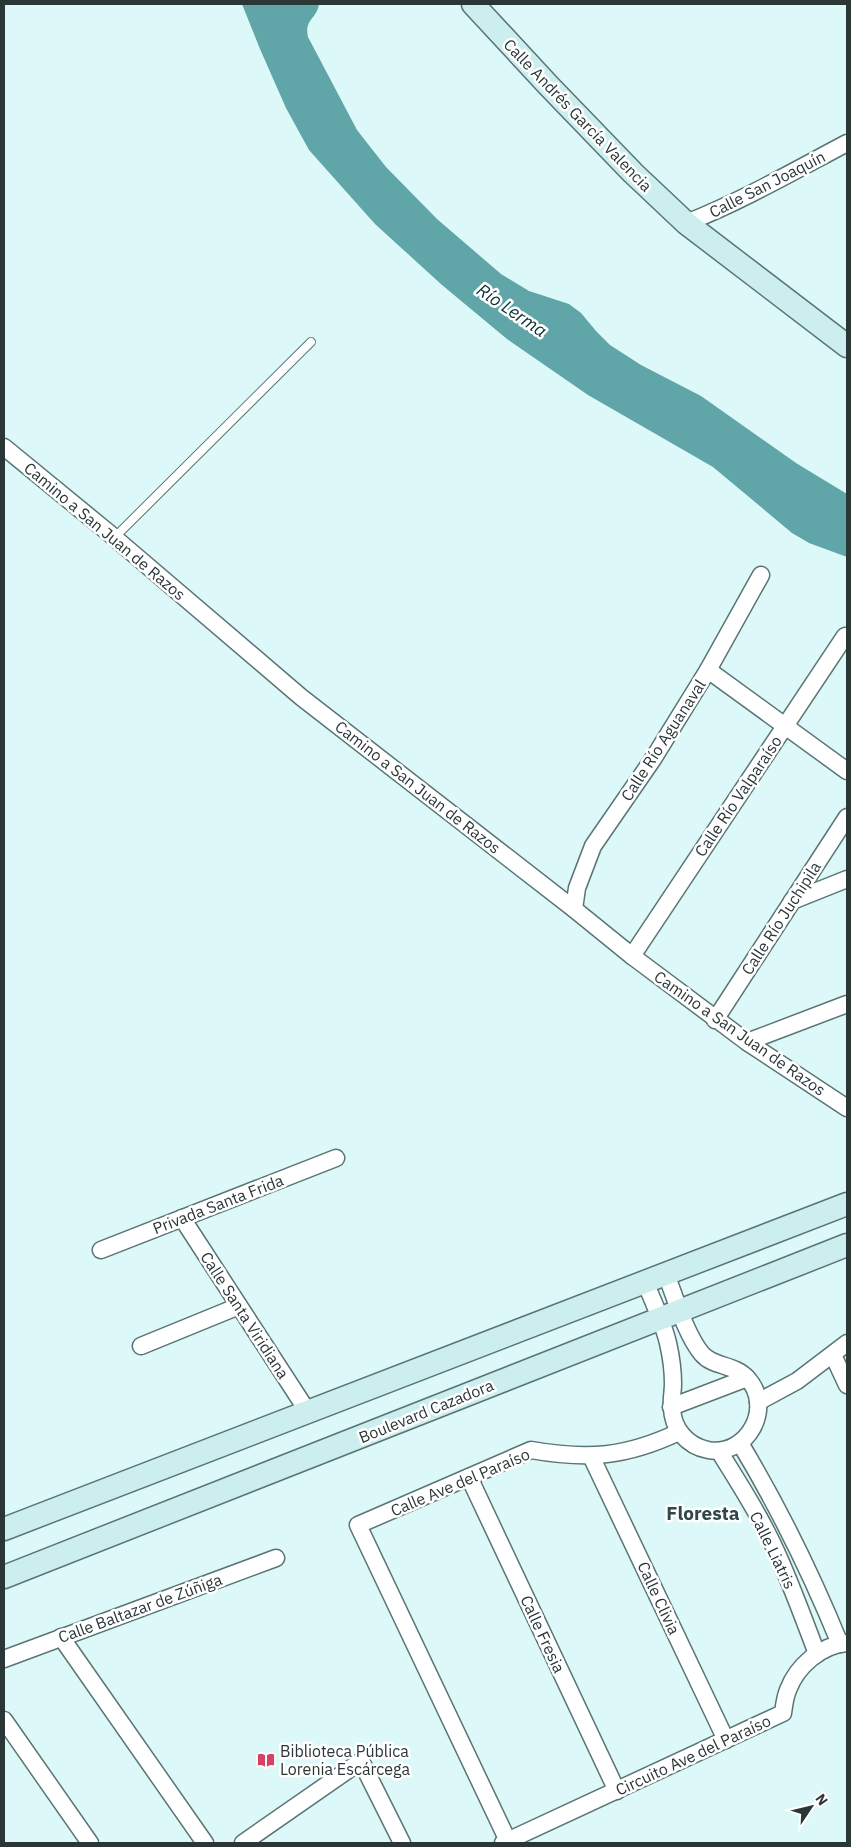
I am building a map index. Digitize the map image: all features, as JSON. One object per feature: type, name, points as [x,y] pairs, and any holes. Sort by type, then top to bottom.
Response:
[{"type":"street","name":"Calle Andrés García Valencia","points":[[479,6],[633,173],[686,223],[847,346]]},
{"type":"street","name":"Calle San Joaquín","points":[[686,223],[724,208],[847,143]]},
{"type":"street","name":"Camino a San Juan de Razos","points":[[4,447],[114,537],[301,697],[715,1020],[847,1108]]},
{"type":"street","name":"Calle Río Aguanaval","points":[[574,909],[577,888],[593,846],[653,759],[708,670],[761,575]]},
{"type":"street","name":"Calle Río Valparaíso","points":[[632,956],[845,636]]},
{"type":"street","points":[[708,670],[847,771]]},
{"type":"street","name":"Calle Río Juchipila","points":[[715,1020],[847,817]]},
{"type":"street","points":[[792,901],[847,879]]},
{"type":"street","points":[[746,1042],[847,1004]]},
{"type":"street","name":"Privada Santa Frida","points":[[101,1250],[336,1158]]},
{"type":"street","points":[[4,1530],[847,1204]]},
{"type":"street","name":"Calle Santa Viridiana","points":[[182,1218],[308,1412]]},
{"type":"street","name":"Boulevard Cazadora","points":[[4,1578],[847,1245]]},
{"type":"street","points":[[655,1278],[680,1311],[689,1332],[702,1354],[708,1360],[738,1370],[747,1378],[756,1393],[758,1414],[755,1425],[749,1435],[740,1443],[719,1451],[708,1450],[697,1447],[687,1441],[679,1432],[674,1420],[672,1407],[672,1362],[667,1340],[659,1319],[655,1278]]},
{"type":"street","points":[[141,1346],[239,1306]]},
{"type":"street","points":[[758,1402],[797,1381],[847,1343]]},
{"type":"street","points":[[833,1355],[847,1385]]},
{"type":"street","points":[[672,1407],[747,1378]]},
{"type":"street","name":"Calle Ave del Paraíso","points":[[358,1525],[531,1450],[561,1455],[591,1456],[637,1449],[679,1432]]},
{"type":"street","name":"Calle Liatris","points":[[740,1443],[795,1541],[843,1643]]},
{"type":"street","name":"Calle Liatris","points":[[719,1451],[749,1499],[775,1549],[798,1600],[817,1654]]},
{"type":"street","name":"Calle Clivia","points":[[591,1456],[726,1740]]},
{"type":"street","name":"Calle Fresia","points":[[469,1477],[616,1791]]},
{"type":"street","name":"Circuito Ave del Paraíso","points":[[358,1525],[506,1842],[783,1714],[788,1690],[799,1670],[817,1654],[843,1643]]},
{"type":"street","name":"Calle Baltazar de Zúñiga","points":[[4,1659],[276,1558]]},
{"type":"street","points":[[61,1637],[205,1843]]},
{"type":"street","points":[[4,1720],[90,1843]]},
{"type":"street","points":[[243,1843],[361,1761],[402,1843]]},
{"type":"lane","points":[[114,537],[311,342]]},
{"type":"water","name":"Río Lerma","points":[[242,4],[319,4],[308,26],[308,37],[357,130],[386,167],[437,219],[501,274],[529,291],[569,304],[581,313],[610,345],[641,365],[701,396],[796,463],[847,494],[847,557],[809,543],[792,533],[713,467],[588,395],[507,339],[442,285],[375,224],[309,150],[286,108]]},
{"type":"place","name":"Biblioteca Pública Lorenia Escárcega","points":[[266,1760]]},
{"type":"district","name":"Floresta","points":[[703,1513]]}]
